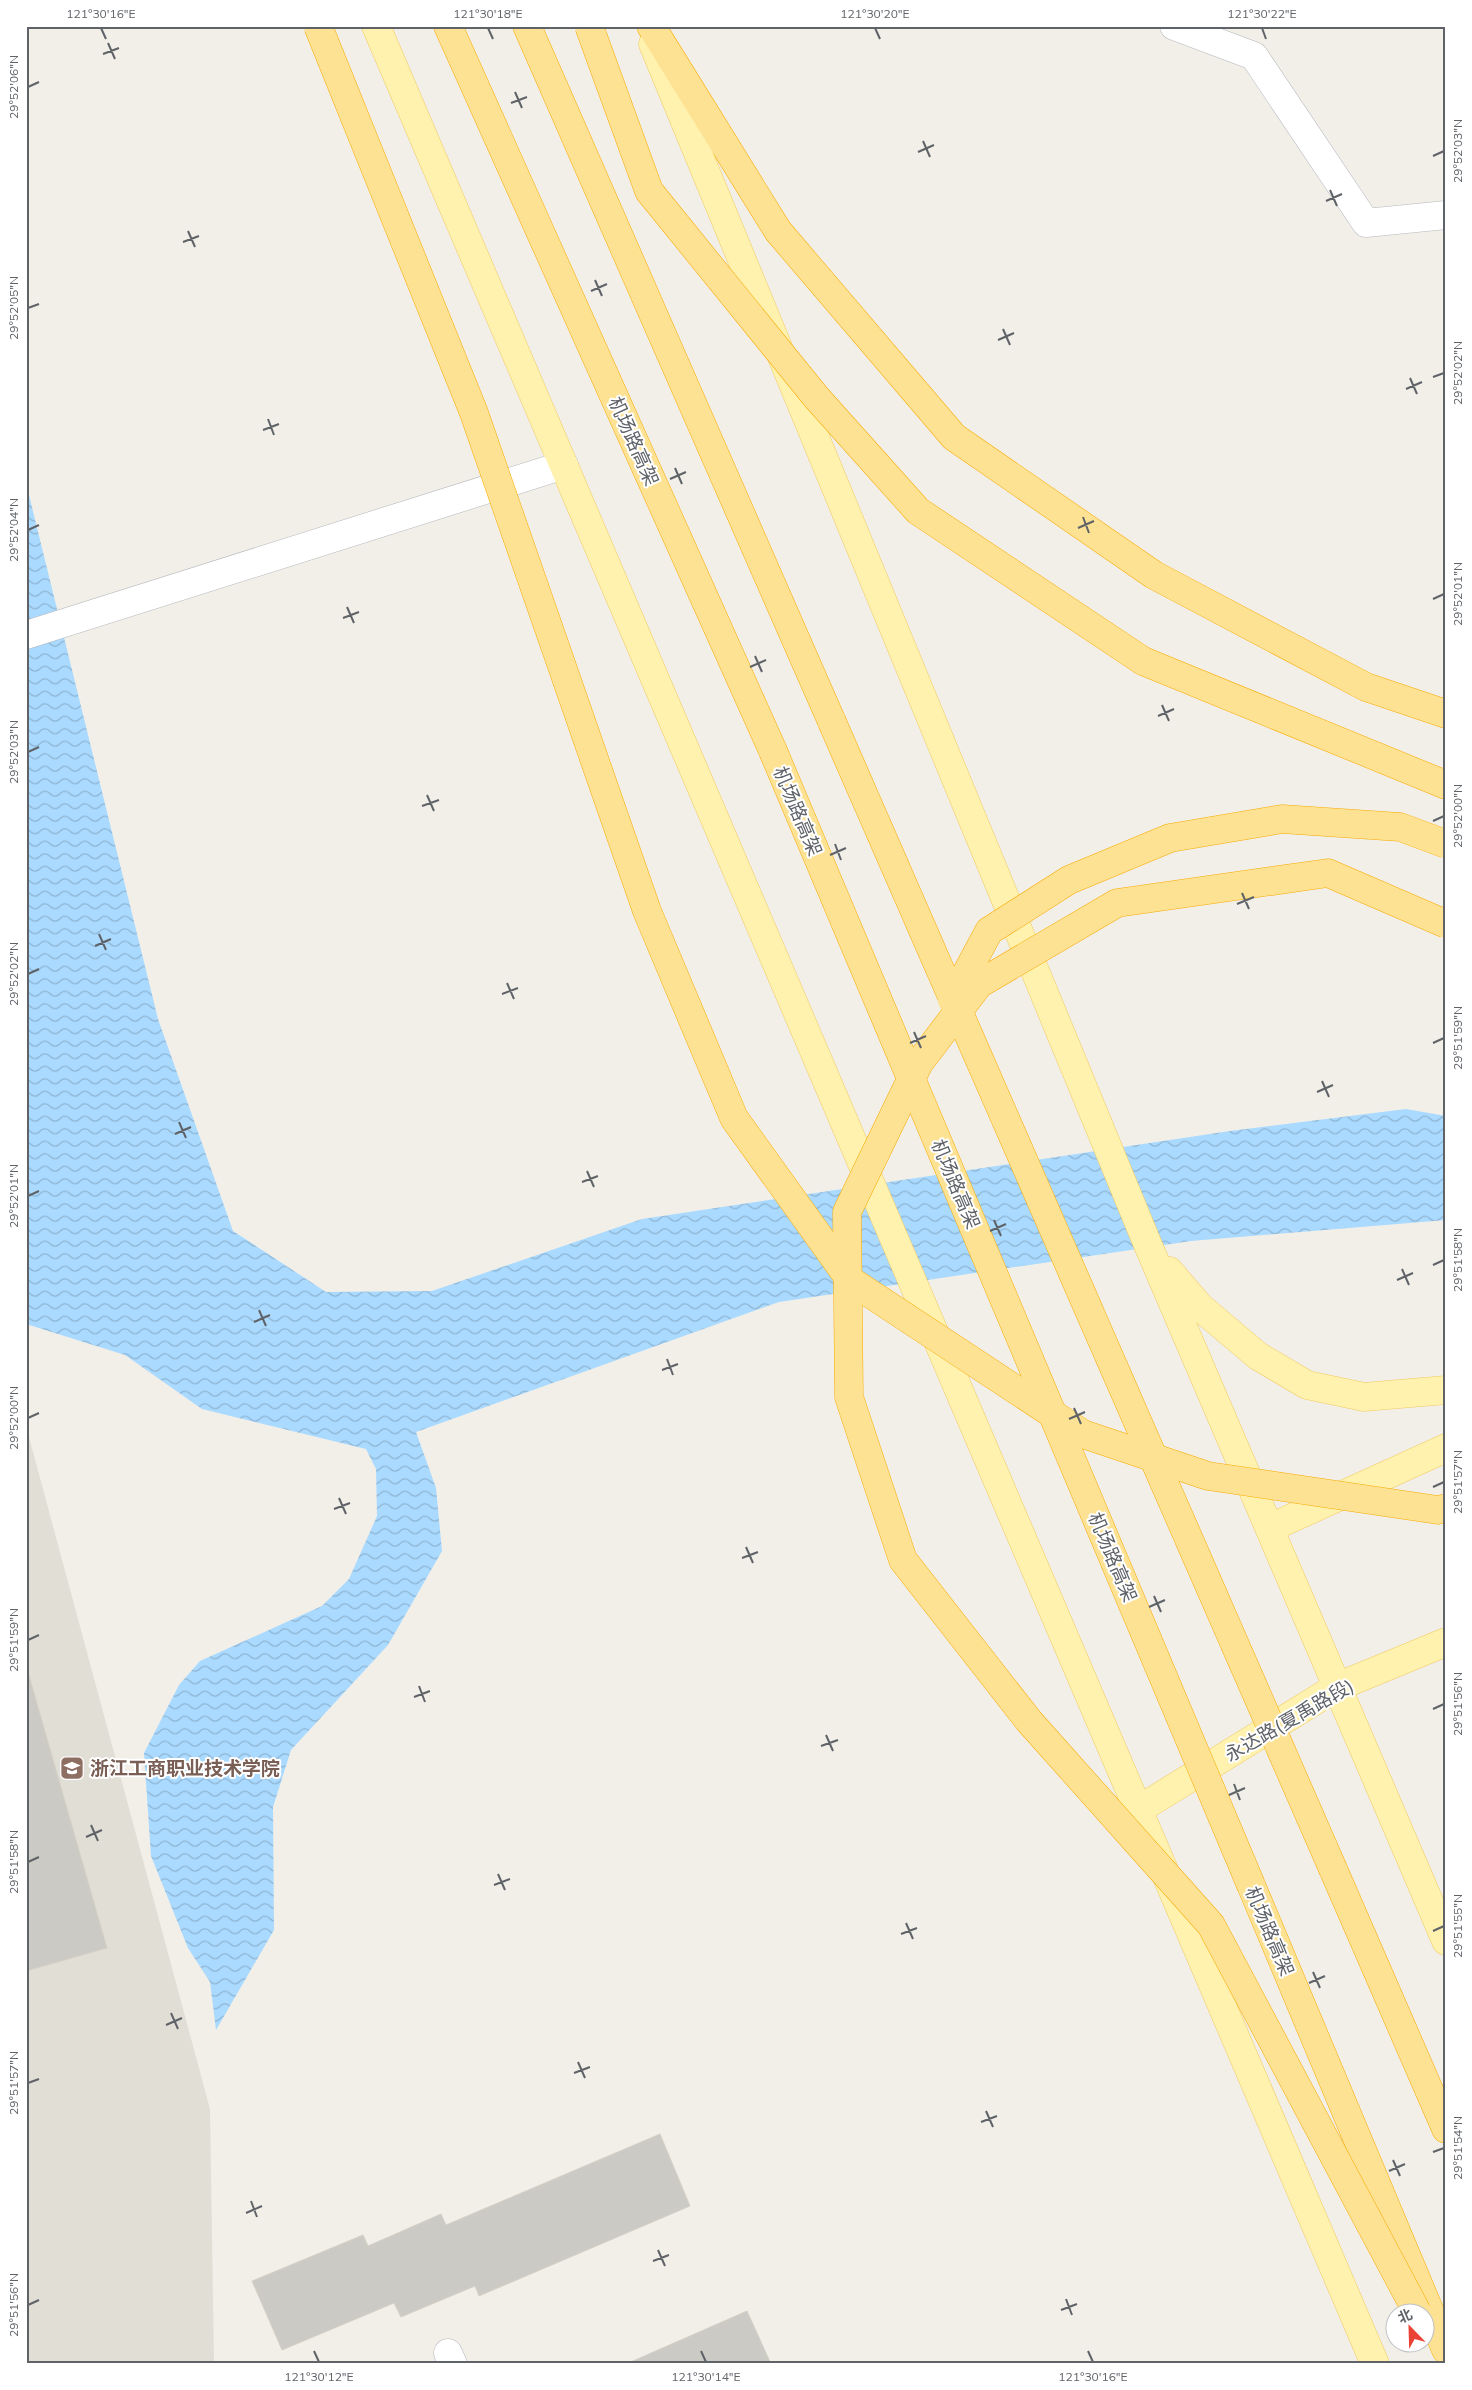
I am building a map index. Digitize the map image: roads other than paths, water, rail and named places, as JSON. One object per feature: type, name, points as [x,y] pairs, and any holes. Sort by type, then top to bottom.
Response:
[{"type":"highway","points":[[318,26],[474,412],[647,911],[734,1118],[851,1281],[1083,1434],[1208,1476],[1438,1510],[1446,1508]]},
{"type":"highway","name":"机场路高架","points":[[448,26],[773,751],[1446,2350]]},
{"type":"highway","points":[[527,26],[1446,2129]]},
{"type":"highway","points":[[589,26],[650,191],[816,397],[918,511],[1142,661],[1446,785]]},
{"type":"highway","points":[[651,26],[778,231],[954,437],[1154,575],[1366,687],[1446,714]]},
{"type":"highway","points":[[1412,2302],[1211,1925],[1029,1721],[903,1560],[849,1397],[847,1212],[919,1063],[989,931],[1069,880],[1170,838],[1282,819],[1400,827],[1446,844]]},
{"type":"highway","points":[[919,1063],[979,984],[1117,903],[1328,873],[1446,924]]},
{"type":"highway","points":[[1434,2346],[1444,2364]]},
{"type":"main road","points":[[376,26],[1375,2364]]},
{"type":"main road","points":[[646,26],[1149,1247],[1446,1941]]},
{"type":"main road","points":[[1149,1247],[1200,1307],[1258,1356],[1308,1385],[1364,1397],[1446,1390]]},
{"type":"main road","points":[[1270,1528],[1446,1448]]},
{"type":"main road","name":"永达路(夏禹路段)","points":[[1138,1810],[1338,1687],[1446,1642]]},
{"type":"lane","points":[[1174,26],[1254,56],[1366,223],[1446,215]]},
{"type":"lane","points":[[26,635],[564,465]]},
{"type":"water","points":[[26,483],[158,1019],[233,1231],[326,1292],[432,1291],[642,1219],[1230,1131],[1406,1109],[1446,1116],[1446,1220],[1191,1241],[779,1302],[416,1432],[436,1488],[442,1551],[388,1645],[291,1750],[273,1807],[274,1930],[216,2030],[210,1982],[188,1948],[151,1856],[144,1753],[179,1685],[200,1661],[322,1606],[349,1579],[377,1516],[376,1469],[366,1449],[202,1409],[125,1355],[26,1324]]},
{"type":"place","name":"浙江工商职业技术学院","points":[[72,1768]]}]
